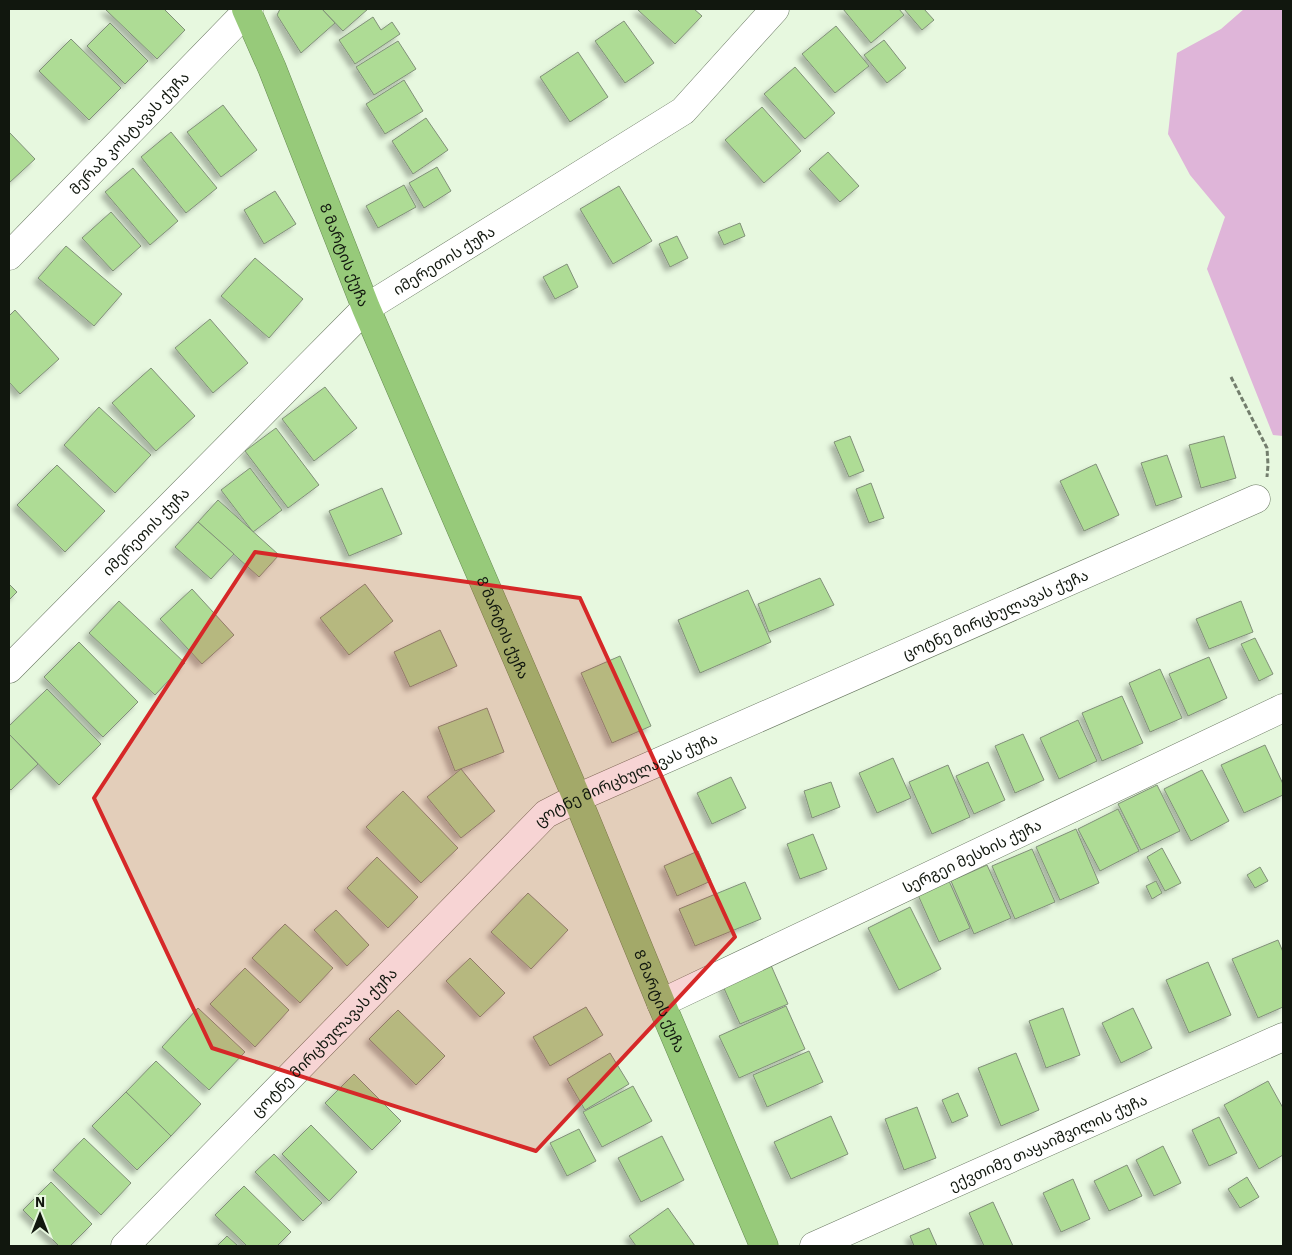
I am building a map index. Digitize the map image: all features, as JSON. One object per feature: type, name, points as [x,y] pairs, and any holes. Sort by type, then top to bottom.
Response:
[{"type":"highway","name":"8 მარტის ქუჩა","points":[[246,9],[272,68],[366,308],[577,798],[764,1246]]},
{"type":"street","name":"მერაბ კოსტავას ქუჩა","points":[[9,256],[246,9]]},
{"type":"street","name":"იმერეთის ქუჩა","points":[[9,669],[366,308],[684,110],[775,9]]},
{"type":"street","name":"ცოტნე მირცხულავას ქუჩა","points":[[125,1246],[546,814],[577,798],[1256,499]]},
{"type":"street","name":"სერგეი მესხის ქუჩა","points":[[661,1003],[1283,708]]},
{"type":"street","name":"ექვთიმე თაყაიშვილის ქუჩა","points":[[814,1246],[1283,1037]]},
{"type":"path","points":[[1231,377],[1267,448],[1266,482],[1256,499]]},
{"type":"highlighted area","points":[[255,552],[580,598],[735,937],[536,1151],[212,1048],[94,798]]},
{"type":"shaded area","points":[[1244,9],[1283,9],[1283,436],[1273,435],[1207,269],[1225,217],[1190,175],[1168,134],[1177,53],[1221,29]]},
{"type":"building","points":[[105,9],[164,9],[185,30],[157,59]]},
{"type":"building","points":[[280,9],[322,9],[335,23],[301,53],[277,15]]},
{"type":"building","points":[[322,9],[368,9],[343,31]]},
{"type":"building","points":[[639,9],[694,9],[702,16],[675,44]]},
{"type":"building","points":[[843,9],[899,9],[904,15],[871,43]]},
{"type":"building","points":[[904,9],[924,9],[934,20],[922,30]]},
{"type":"building","points":[[373,17],[381,30],[392,22],[400,34],[355,64],[339,40]]},
{"type":"building","points":[[624,21],[654,63],[625,83],[595,41]]},
{"type":"building","points":[[110,23],[148,61],[125,84],[87,46]]},
{"type":"building","points":[[836,26],[869,66],[835,93],[802,54]]},
{"type":"building","points":[[71,39],[121,88],[89,120],[39,71]]},
{"type":"building","points":[[884,40],[906,68],[887,83],[864,55]]},
{"type":"building","points":[[398,41],[416,69],[374,95],[356,67]]},
{"type":"building","points":[[578,52],[608,97],[570,122],[540,77]]},
{"type":"building","points":[[795,67],[835,113],[805,139],[764,94]]},
{"type":"building","points":[[404,80],[423,111],[385,134],[366,104]]},
{"type":"building","points":[[223,105],[257,150],[221,177],[187,132]]},
{"type":"building","points":[[762,107],[801,151],[764,183],[725,140]]},
{"type":"building","points":[[426,118],[448,150],[413,174],[392,141]]},
{"type":"building","points":[[9,132],[35,159],[9,183]]},
{"type":"building","points":[[171,132],[217,188],[186,213],[141,157]]},
{"type":"building","points":[[828,152],[859,186],[840,202],[809,169]]},
{"type":"building","points":[[437,167],[451,191],[424,208],[409,183]]},
{"type":"building","points":[[133,168],[178,221],[150,245],[105,192]]},
{"type":"building","points":[[404,185],[416,207],[378,228],[366,206]]},
{"type":"building","points":[[619,186],[652,241],[613,264],[580,209]]},
{"type":"building","points":[[275,191],[296,224],[264,244],[244,210]]},
{"type":"building","points":[[111,212],[141,246],[113,271],[82,238]]},
{"type":"building","points":[[740,223],[745,236],[724,245],[718,232]]},
{"type":"building","points":[[677,236],[688,258],[670,267],[659,244]]},
{"type":"building","points":[[66,246],[122,294],[94,326],[38,278]]},
{"type":"building","points":[[255,258],[303,299],[269,338],[221,296]]},
{"type":"building","points":[[567,264],[578,287],[555,299],[543,277]]},
{"type":"building","points":[[15,310],[59,359],[20,394],[9,382],[9,316]]},
{"type":"building","points":[[210,319],[248,363],[213,393],[175,348]]},
{"type":"building","points":[[151,368],[195,416],[156,451],[112,403]]},
{"type":"building","points":[[325,387],[357,428],[314,461],[282,419]]},
{"type":"building","points":[[99,407],[151,455],[115,493],[64,445]]},
{"type":"building","points":[[276,428],[319,485],[288,508],[245,451]]},
{"type":"building","points":[[850,436],[864,471],[849,477],[834,442]]},
{"type":"building","points":[[1224,436],[1236,478],[1201,488],[1189,445]]},
{"type":"building","points":[[1167,455],[1182,497],[1156,506],[1141,463]]},
{"type":"building","points":[[1096,464],[1119,515],[1084,531],[1060,481]]},
{"type":"building","points":[[57,465],[105,511],[65,552],[17,505]]},
{"type":"building","points":[[250,468],[282,510],[253,532],[221,490]]},
{"type":"building","points":[[871,483],[884,518],[869,523],[856,489]]},
{"type":"building","points":[[382,488],[402,534],[349,556],[329,511]]},
{"type":"building","points":[[218,500],[279,555],[259,577],[198,522]]},
{"type":"building","points":[[198,522],[234,554],[211,579],[175,547]]},
{"type":"building","points":[[820,578],[834,605],[769,632],[758,604]]},
{"type":"building","points":[[9,584],[17,592],[9,600]]},
{"type":"building","points":[[365,584],[393,621],[349,655],[320,618]]},
{"type":"building","points":[[192,589],[234,635],[202,664],[160,619]]},
{"type":"building","points":[[748,590],[771,642],[700,673],[678,620]]},
{"type":"building","points":[[119,601],[185,663],[155,695],[89,633]]},
{"type":"building","points":[[1241,601],[1253,632],[1209,649],[1196,619]]},
{"type":"building","points":[[440,630],[457,666],[410,687],[394,652]]},
{"type":"building","points":[[1255,638],[1273,674],[1259,681],[1241,644]]},
{"type":"building","points":[[79,642],[138,702],[103,737],[44,677]]},
{"type":"building","points":[[620,656],[651,726],[612,743],[581,673]]},
{"type":"building","points":[[1209,657],[1227,698],[1188,716],[1169,674]]},
{"type":"building","points":[[1160,669],[1182,718],[1150,732],[1129,683]]},
{"type":"building","points":[[47,689],[101,744],[59,785],[9,734],[9,726]]},
{"type":"building","points":[[1122,696],[1143,743],[1102,761],[1082,713]]},
{"type":"building","points":[[487,708],[504,752],[455,771],[438,727]]},
{"type":"building","points":[[1078,720],[1097,761],[1059,779],[1040,738]]},
{"type":"building","points":[[9,734],[38,764],[11,790],[9,788]]},
{"type":"building","points":[[1023,734],[1044,780],[1015,793],[995,746]]},
{"type":"building","points":[[1265,745],[1283,784],[1283,795],[1244,813],[1221,765]]},
{"type":"building","points":[[893,758],[911,798],[877,813],[859,773]]},
{"type":"building","points":[[988,762],[1005,800],[974,814],[956,776]]},
{"type":"building","points":[[948,765],[970,817],[932,834],[909,782]]},
{"type":"building","points":[[461,769],[495,811],[461,838],[427,797]]},
{"type":"building","points":[[1202,770],[1229,821],[1191,841],[1164,789]]},
{"type":"building","points":[[731,777],[746,808],[712,824],[697,793]]},
{"type":"building","points":[[831,782],[840,807],[812,818],[804,791]]},
{"type":"building","points":[[1157,785],[1180,831],[1141,850],[1118,804]]},
{"type":"building","points":[[403,791],[458,848],[421,883],[366,827]]},
{"type":"building","points":[[1118,809],[1139,851],[1100,871],[1078,829]]},
{"type":"building","points":[[1076,829],[1099,883],[1060,900],[1036,847]]},
{"type":"building","points":[[813,834],[827,869],[800,879],[787,844]]},
{"type":"building","points":[[1162,848],[1181,883],[1165,891],[1147,857]]},
{"type":"building","points":[[1032,849],[1055,902],[1015,919],[992,866]]},
{"type":"building","points":[[698,851],[711,881],[677,896],[664,866]]},
{"type":"building","points":[[377,857],[418,897],[388,928],[347,888]]},
{"type":"building","points":[[987,865],[1011,918],[974,934],[951,881]]},
{"type":"building","points":[[1260,867],[1268,881],[1255,888],[1247,875]]},
{"type":"building","points":[[949,881],[970,928],[939,942],[918,895]]},
{"type":"building","points":[[1156,881],[1162,893],[1152,899],[1146,886]]},
{"type":"building","points":[[745,882],[761,919],[695,946],[679,909]]},
{"type":"building","points":[[528,893],[568,930],[531,969],[491,932]]},
{"type":"building","points":[[910,907],[941,969],[899,990],[868,928]]},
{"type":"building","points":[[336,910],[369,945],[347,966],[314,930]]},
{"type":"building","points":[[285,924],[333,968],[300,1003],[252,958]]},
{"type":"building","points":[[1278,940],[1283,952],[1283,1007],[1258,1018],[1232,959]]},
{"type":"building","points":[[470,958],[505,993],[480,1017],[446,981]]},
{"type":"building","points":[[1208,962],[1231,1015],[1189,1033],[1166,980]]},
{"type":"building","points":[[770,963],[788,1004],[740,1024],[722,984]]},
{"type":"building","points":[[245,968],[289,1010],[255,1047],[210,1004]]},
{"type":"building","points":[[786,1006],[805,1049],[739,1078],[719,1036]]},
{"type":"building","points":[[586,1007],[603,1035],[550,1066],[533,1037]]},
{"type":"building","points":[[198,1008],[245,1052],[209,1090],[162,1047]]},
{"type":"building","points":[[1063,1008],[1080,1055],[1046,1068],[1029,1021]]},
{"type":"building","points":[[1133,1008],[1152,1048],[1121,1063],[1102,1023]]},
{"type":"building","points":[[398,1010],[445,1056],[416,1085],[369,1039]]},
{"type":"building","points":[[809,1051],[823,1082],[767,1107],[753,1075]]},
{"type":"building","points":[[610,1053],[629,1084],[585,1110],[567,1079]]},
{"type":"building","points":[[1016,1053],[1039,1110],[1001,1126],[978,1068]]},
{"type":"building","points":[[156,1061],[201,1104],[171,1136],[126,1092]]},
{"type":"building","points":[[354,1074],[401,1121],[372,1150],[325,1103]]},
{"type":"building","points":[[1268,1081],[1283,1108],[1283,1155],[1259,1169],[1224,1105]]},
{"type":"building","points":[[633,1086],[652,1121],[602,1147],[583,1112]]},
{"type":"building","points":[[126,1092],[171,1136],[137,1170],[92,1126]]},
{"type":"building","points":[[958,1093],[968,1116],[952,1123],[942,1100]]},
{"type":"building","points":[[917,1107],[936,1158],[904,1170],[885,1119]]},
{"type":"building","points":[[831,1116],[848,1154],[791,1179],[774,1142]]},
{"type":"building","points":[[1219,1117],[1237,1153],[1209,1166],[1192,1130]]},
{"type":"building","points":[[311,1125],[357,1172],[329,1201],[282,1154]]},
{"type":"building","points":[[579,1129],[596,1161],[567,1176],[550,1143]]},
{"type":"building","points":[[662,1136],[684,1180],[641,1202],[618,1158]]},
{"type":"building","points":[[84,1138],[131,1183],[101,1215],[53,1170]]},
{"type":"building","points":[[1163,1146],[1181,1183],[1154,1196],[1136,1160]]},
{"type":"building","points":[[274,1154],[322,1203],[303,1221],[255,1172]]},
{"type":"building","points":[[1127,1165],[1142,1196],[1109,1211],[1094,1181]]},
{"type":"building","points":[[1247,1177],[1259,1197],[1240,1208],[1228,1189]]},
{"type":"building","points":[[1073,1179],[1090,1219],[1061,1232],[1043,1193]]},
{"type":"building","points":[[51,1182],[92,1224],[70,1246],[59,1246],[23,1210]]},
{"type":"building","points":[[244,1186],[291,1232],[277,1246],[247,1246],[215,1215]]},
{"type":"building","points":[[993,1202],[1013,1246],[984,1246],[969,1213]]},
{"type":"building","points":[[668,1208],[695,1246],[636,1246],[629,1236]]},
{"type":"building","points":[[929,1228],[937,1246],[914,1246],[910,1236]]},
{"type":"building","points":[[227,1236],[238,1246],[217,1246]]}]
